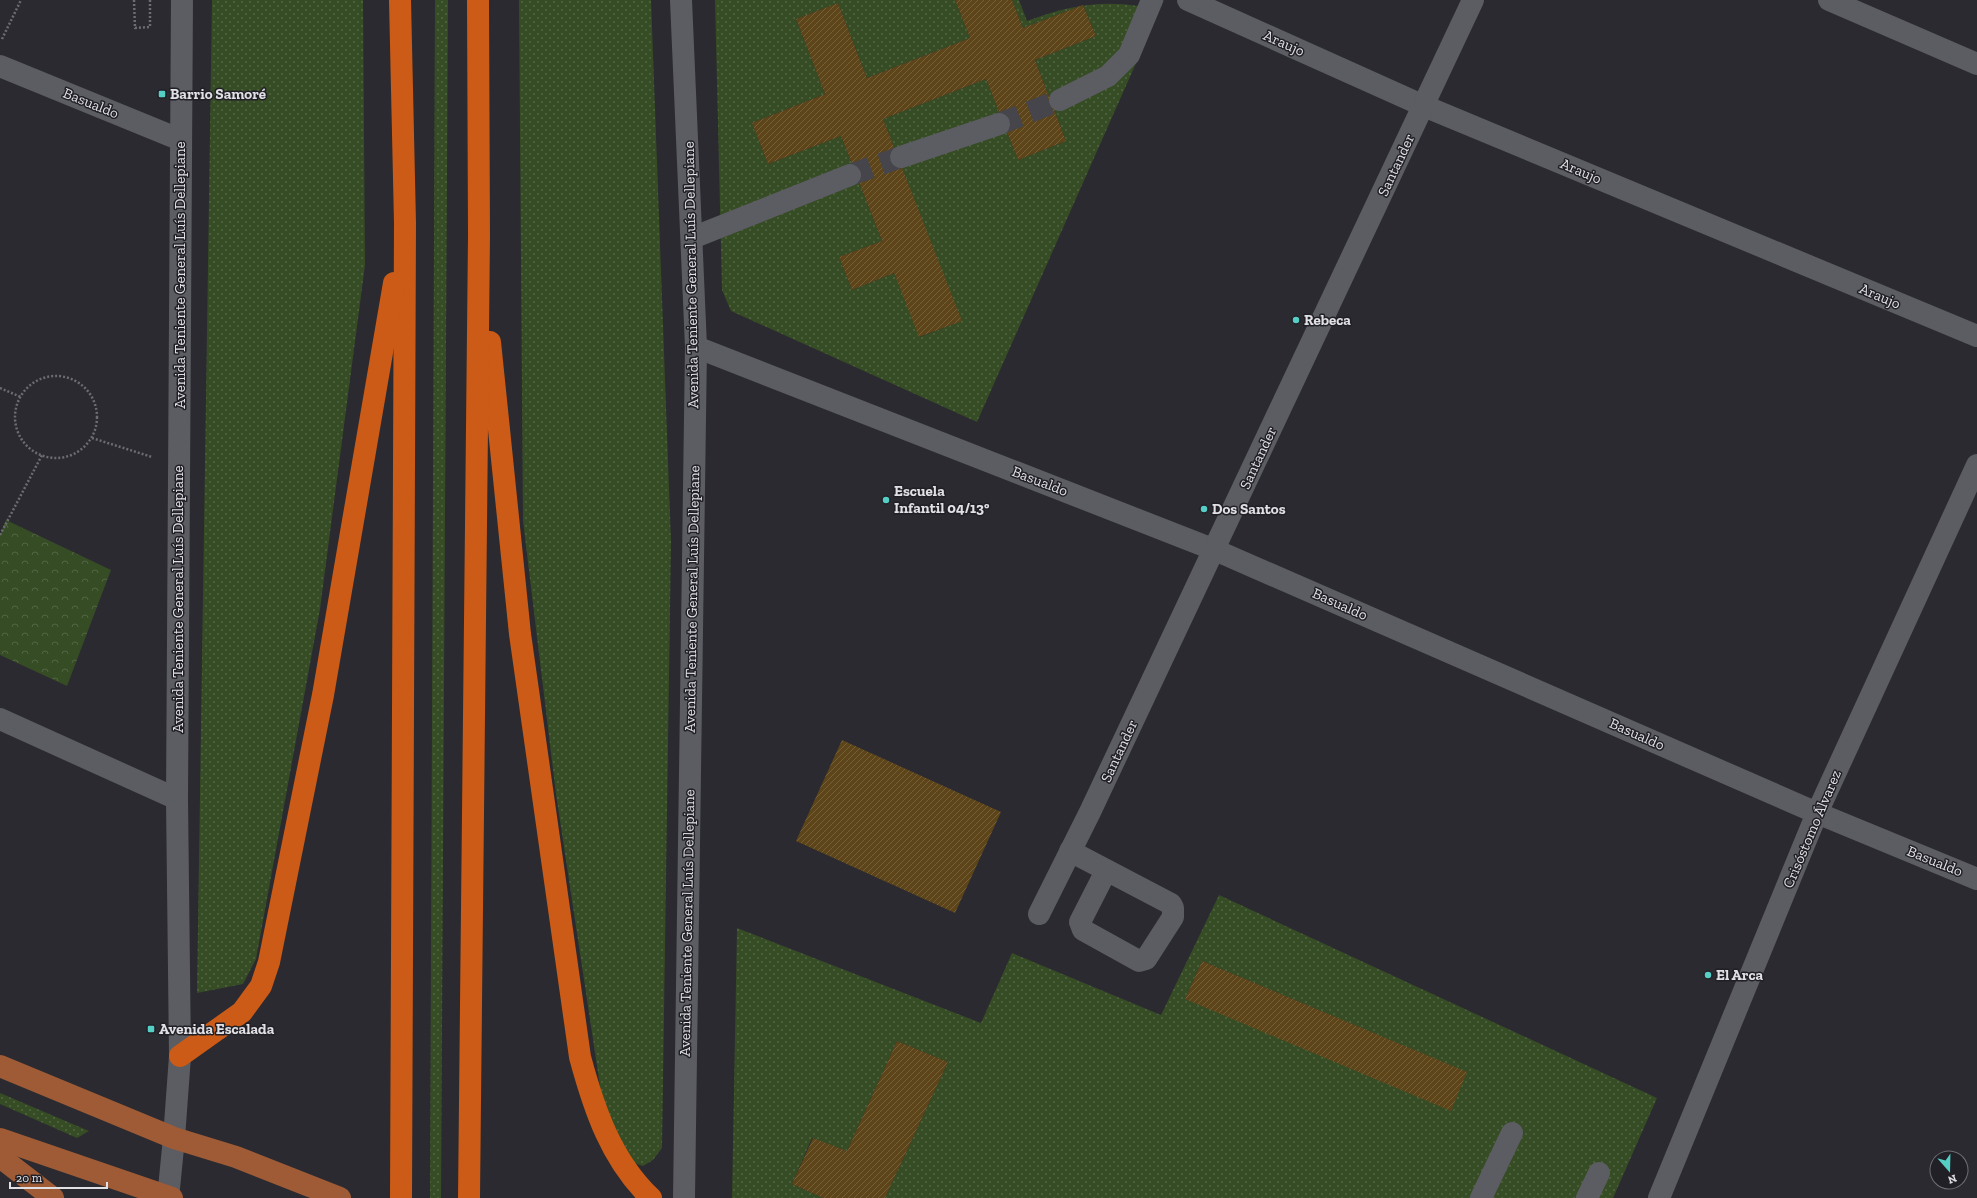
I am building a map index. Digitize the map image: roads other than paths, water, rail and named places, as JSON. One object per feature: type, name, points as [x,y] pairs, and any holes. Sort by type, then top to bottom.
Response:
[{"type":"highway","points":[[400,0],[404,223],[401,1198]]},
{"type":"highway","points":[[469,1198],[479,235],[478,0]]},
{"type":"highway","points":[[180,1056],[242,1012],[261,986],[269,962],[323,695],[404,223]]},
{"type":"highway","points":[[479,235],[520,634],[580,1057],[591,1099],[606,1137],[622,1162],[651,1198]]},
{"type":"main road","points":[[0,1066],[174,1138],[236,1157],[340,1198]]},
{"type":"main road","points":[[0,1139],[169,1198]]},
{"type":"main road","points":[[0,1157],[53,1198]]},
{"type":"street","name":"Avenida Teniente General Luís Dellepiane","points":[[169,1198],[180,1056],[177,799],[182,0]]},
{"type":"street","name":"Avenida Teniente General Luís Dellepiane","points":[[681,0],[696,347],[684,1198]]},
{"type":"street","points":[[1060,100],[1108,76],[1129,55],[1152,0]]},
{"type":"street","name":"Araujo","points":[[1188,0],[1424,106],[1977,336]]},
{"type":"street","name":"Santander","points":[[1039,914],[1090,812],[1215,550],[1473,0]]},
{"type":"street","points":[[1829,0],[1977,64]]},
{"type":"street","name":"Basualdo","points":[[0,66],[181,140]]},
{"type":"street","points":[[901,157],[999,124]]},
{"type":"street","points":[[692,238],[850,175]]},
{"type":"street","name":"Basualdo","points":[[696,347],[1215,550],[1817,813],[1977,879]]},
{"type":"street","name":"Crisóstomo Álvarez","points":[[1659,1198],[1817,813],[1977,465]]},
{"type":"street","points":[[0,719],[177,799]]},
{"type":"street","points":[[1070,851],[1106,871]]},
{"type":"street","points":[[1481,1198],[1512,1133]]},
{"type":"street","points":[[1587,1198],[1599,1173]]},
{"type":"tunnel","points":[[999,124],[1060,100]]},
{"type":"tunnel","points":[[850,175],[901,157]]},
{"type":"place","name":"Barrio Samoré","points":[[162,94]]},
{"type":"place","name":"Rebeca","points":[[1296,320]]},
{"type":"place","name":"Escuela Infantil 04/13°","points":[[886,500]]},
{"type":"place","name":"Dos Santos","points":[[1204,509]]},
{"type":"place","name":"El Arca","points":[[1708,975]]},
{"type":"place","name":"Avenida Escalada","points":[[151,1029]]}]
